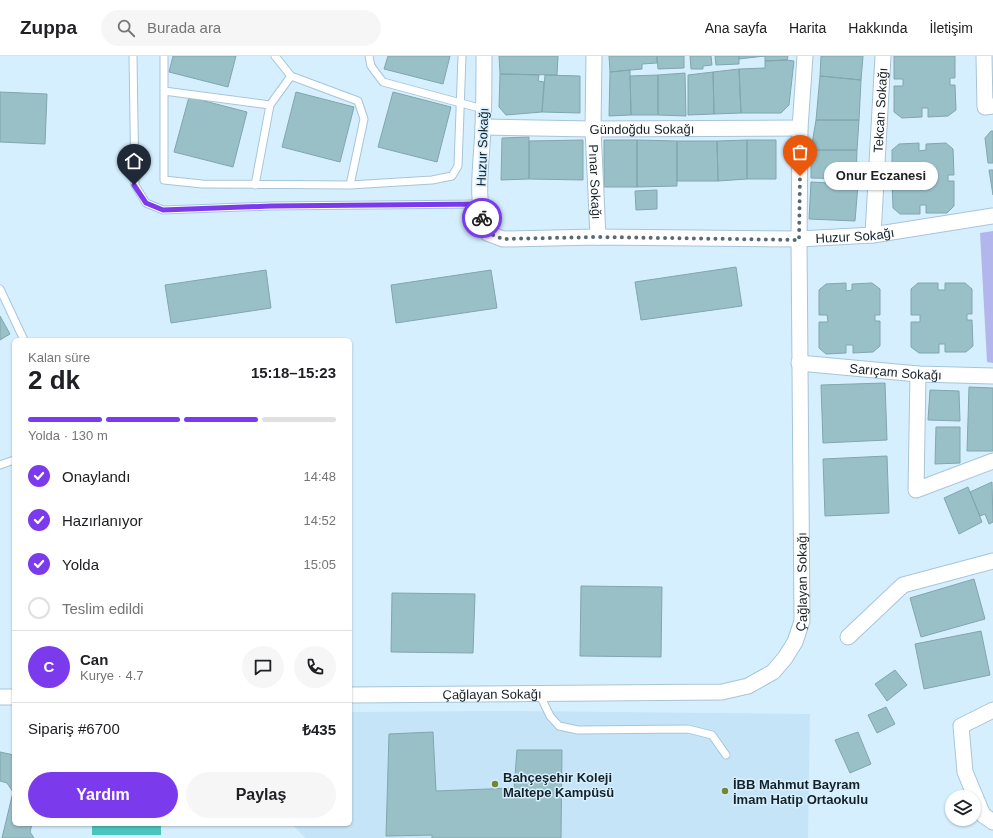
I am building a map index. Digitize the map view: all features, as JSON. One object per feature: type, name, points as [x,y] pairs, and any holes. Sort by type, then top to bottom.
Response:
[{"type":"street","name":"Huzur Sokağı","points":[[484,56],[483,127],[479,184],[482,220],[488,233],[503,239],[598,237],[799,240],[873,236],[993,216]]},
{"type":"street","name":"Pınar Sokağı","points":[[594,56],[592,129],[598,237]]},
{"type":"street","name":"Çağlayan Sokağı","points":[[352,695],[722,692],[748,686],[773,672],[785,658],[794,642],[802,621],[799,240],[800,128],[805,56]]},
{"type":"street","name":"Tekcan Sokağı","points":[[873,236],[883,56]]},
{"type":"street","points":[[984,56],[985,107],[993,106]]},
{"type":"street","name":"Gündoğdu Sokağı","points":[[483,127],[592,129],[800,128]]},
{"type":"street","name":"Sarıçam Sokağı","points":[[799,363],[918,374],[993,376]]},
{"type":"street","points":[[918,374],[916,490],[993,461]]},
{"type":"street","points":[[848,637],[903,585],[993,561]]},
{"type":"street","points":[[0,697],[12,697]]},
{"type":"street","points":[[993,710],[961,726],[965,772],[983,815],[993,822]]},
{"type":"lane","points":[[133,56],[134,185],[146,203],[163,210],[271,206],[481,204]]},
{"type":"lane","points":[[164,56],[164,180],[202,184],[350,184],[432,180],[452,176],[458,166],[462,56]]},
{"type":"lane","points":[[275,56],[291,76],[358,101],[364,119],[350,184]]},
{"type":"lane","points":[[369,56],[371,66],[383,82],[483,109]]},
{"type":"lane","points":[[255,184],[270,105],[291,76]]},
{"type":"lane","points":[[164,91],[270,105]]},
{"type":"lane","points":[[0,289],[23,338]]},
{"type":"lane","points":[[0,465],[12,461]]},
{"type":"lane","points":[[539,694],[550,716],[559,726],[578,730],[688,729],[712,735],[726,755]]},
{"type":"shaded area","points":[[993,231],[993,363],[987,362],[980,233]]},
{"type":"shaded area","points":[[517,711],[810,714],[808,838],[305,838],[294,826],[352,826],[352,712]]},
{"type":"shaded area","points":[[92,826],[161,826],[161,835],[92,835]]},
{"type":"building","points":[[173,56],[236,56],[228,87],[169,72]]},
{"type":"building","points":[[388,56],[450,56],[443,84],[384,69]]},
{"type":"building","points":[[499,56],[558,56],[557,75],[500,74]]},
{"type":"building","points":[[609,56],[657,56],[657,63],[642,64],[642,69],[610,72]]},
{"type":"building","points":[[657,56],[684,56],[684,68],[658,69]]},
{"type":"building","points":[[690,56],[711,56],[712,65],[703,66],[703,69],[691,69]]},
{"type":"building","points":[[715,56],[739,56],[739,64],[716,65]]},
{"type":"building","points":[[739,56],[765,56],[739,59]]},
{"type":"building","points":[[765,56],[788,56],[787,60],[765,61]]},
{"type":"building","points":[[821,56],[863,56],[861,80],[820,76]]},
{"type":"building","points":[[894,56],[955,56],[955,78],[950,78],[950,85],[955,85],[956,110],[948,116],[928,117],[928,108],[922,108],[922,117],[902,118],[894,112],[894,86],[903,86],[903,79],[894,79]]},
{"type":"building","points":[[765,61],[794,61],[789,105],[781,113],[741,113],[739,69],[765,68]]},
{"type":"building","points":[[739,69],[741,113],[714,114],[713,72]]},
{"type":"building","points":[[630,70],[631,115],[609,116],[610,72]]},
{"type":"building","points":[[713,72],[714,114],[688,115],[688,75]]},
{"type":"building","points":[[685,73],[686,116],[658,115],[658,75]]},
{"type":"building","points":[[500,74],[539,75],[538,81],[544,82],[542,112],[506,115],[499,107]]},
{"type":"building","points":[[545,75],[580,76],[580,113],[542,112]]},
{"type":"building","points":[[658,75],[658,115],[631,115],[630,76]]},
{"type":"building","points":[[820,76],[861,80],[859,120],[816,120]]},
{"type":"building","points":[[0,92],[47,94],[45,144],[0,142]]},
{"type":"building","points":[[296,92],[354,107],[340,162],[282,147]]},
{"type":"building","points":[[393,92],[451,107],[437,162],[378,147]]},
{"type":"building","points":[[189,97],[247,112],[233,167],[174,152]]},
{"type":"building","points":[[816,120],[859,120],[857,150],[811,150]]},
{"type":"building","points":[[991,131],[993,131],[993,163],[988,163],[985,138]]},
{"type":"building","points":[[529,137],[529,179],[501,180],[502,138]]},
{"type":"building","points":[[583,140],[583,180],[529,179],[529,141]]},
{"type":"building","points":[[604,140],[637,140],[637,187],[604,187]]},
{"type":"building","points":[[637,140],[677,141],[677,186],[637,187]]},
{"type":"building","points":[[747,140],[747,179],[718,181],[717,141]]},
{"type":"building","points":[[747,140],[776,140],[776,179],[747,179]]},
{"type":"building","points":[[677,141],[717,141],[718,181],[677,181]]},
{"type":"building","points":[[919,143],[919,151],[926,150],[926,144],[946,143],[953,149],[954,175],[948,175],[948,181],[954,181],[954,206],[947,213],[926,213],[926,205],[920,205],[920,214],[900,214],[893,208],[892,182],[901,182],[901,175],[892,176],[892,150],[899,144]]},
{"type":"building","points":[[811,150],[857,150],[856,179],[811,178]]},
{"type":"building","points":[[989,170],[993,170],[993,195]]},
{"type":"building","points":[[830,178],[843,179],[842,184],[858,185],[855,221],[809,219],[811,182],[829,183]]},
{"type":"building","points":[[657,190],[657,209],[636,210],[635,191]]},
{"type":"building","points":[[736,267],[742,306],[641,320],[635,282]]},
{"type":"building","points":[[266,270],[271,308],[171,323],[165,285]]},
{"type":"building","points":[[491,270],[497,308],[396,323],[391,285]]},
{"type":"building","points":[[846,283],[846,291],[852,290],[852,284],[872,283],[880,289],[880,315],[875,315],[875,321],[880,321],[880,346],[873,352],[853,353],[853,345],[846,345],[846,353],[826,354],[819,348],[819,322],[828,322],[827,315],[819,315],[819,290],[826,284]]},
{"type":"building","points":[[918,283],[938,283],[938,290],[945,290],[945,283],[965,283],[972,289],[972,314],[967,314],[967,320],[972,320],[973,346],[966,352],[945,352],[945,344],[939,344],[939,353],[919,353],[911,347],[911,322],[920,322],[920,315],[911,315],[911,289]]},
{"type":"building","points":[[0,316],[10,334],[0,340]]},
{"type":"building","points":[[885,383],[887,440],[823,443],[821,385]]},
{"type":"building","points":[[969,387],[993,388],[993,451],[967,451]]},
{"type":"building","points":[[930,390],[959,391],[960,421],[928,420]]},
{"type":"building","points":[[936,427],[960,427],[960,463],[935,464]]},
{"type":"building","points":[[887,456],[889,513],[825,516],[823,459]]},
{"type":"building","points":[[992,482],[993,522],[989,524],[985,514],[980,516],[970,492]]},
{"type":"building","points":[[968,487],[982,522],[959,534],[944,498]]},
{"type":"building","points":[[974,579],[985,619],[921,637],[910,598]]},
{"type":"building","points":[[581,586],[662,587],[661,657],[580,656]]},
{"type":"building","points":[[392,593],[475,594],[473,653],[391,652]]},
{"type":"building","points":[[981,631],[990,675],[924,689],[915,644]]},
{"type":"building","points":[[895,670],[907,685],[887,701],[875,684]]},
{"type":"building","points":[[886,707],[895,724],[877,733],[868,715]]},
{"type":"building","points":[[433,732],[436,791],[514,788],[517,750],[562,750],[561,838],[432,838],[432,835],[386,836],[389,734]]},
{"type":"building","points":[[858,732],[871,764],[850,773],[835,740]]},
{"type":"building","points":[[0,752],[12,755],[12,790],[7,783],[0,781]]},
{"type":"building","points":[[12,796],[12,826],[32,826],[30,832],[34,838],[2,838]]},
{"type":"way so far","points":[[482,218],[488,233],[503,239],[598,237],[799,240],[800,176]]},
{"type":"place","name":"Onur Eczanesi","points":[[800,176]]},
{"type":"place","name":"Bahçeşehir Koleji Maltepe Kampüsü","points":[[495,784]]},
{"type":"place","name":"İBB Mahmut Bayram İmam Hatip Ortaokulu","points":[[725,791]]},
{"type":"route","points":[[134,185],[146,203],[163,210],[271,206],[481,204],[482,218]]}]
